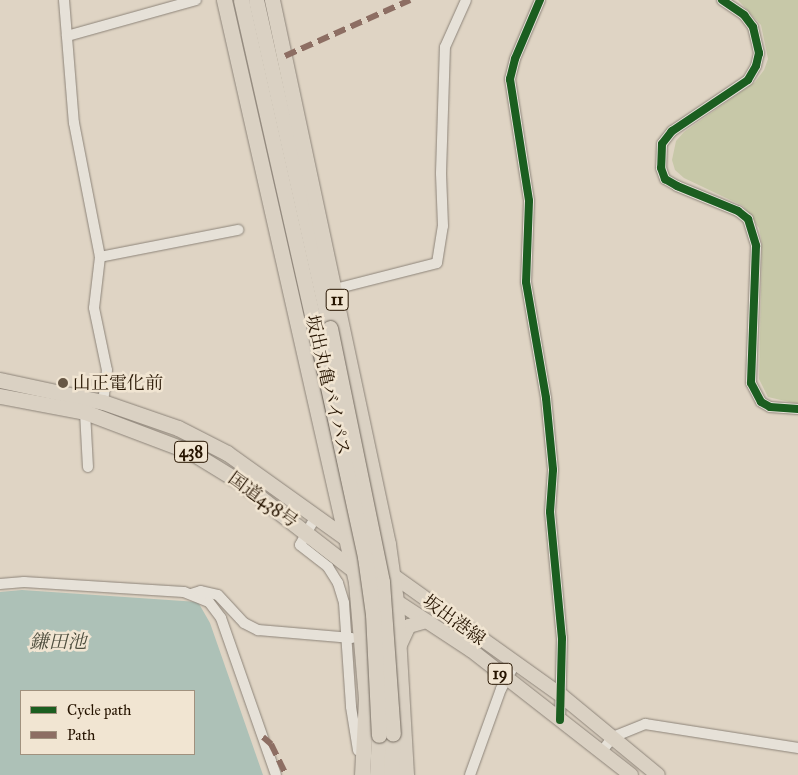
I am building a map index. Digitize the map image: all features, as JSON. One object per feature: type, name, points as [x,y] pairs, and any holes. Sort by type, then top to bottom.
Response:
[{"type":"highway","points":[[224,0],[352,569],[354,638],[366,699],[362,775]]},
{"type":"highway","name":"坂出丸亀バイパス","points":[[240,0],[323,330]]},
{"type":"highway","name":"坂出丸亀バイパス","points":[[256,0],[323,330],[365,557],[392,775]]},
{"type":"highway","name":"11","points":[[272,0],[388,544],[396,600]]},
{"type":"highway","name":"国道438号","points":[[0,380],[103,402],[198,437],[227,453],[316,516],[391,574]]},
{"type":"highway","name":"国道438号","points":[[0,396],[85,412],[191,452],[240,482],[352,569],[396,600]]},
{"type":"highway","points":[[298,504],[318,512],[330,506],[337,497]]},
{"type":"highway","points":[[396,600],[406,775]]},
{"type":"highway","name":"坂出丸亀バイパス","points":[[378,775],[386,734]]},
{"type":"main road","name":"坂出港線","points":[[391,574],[562,696],[658,775]]},
{"type":"main road","name":"坂出港線","points":[[396,600],[471,650],[631,775]]},
{"type":"main road","points":[[399,647],[408,626],[426,621]]},
{"type":"street","points":[[64,0],[74,123],[100,256],[94,308],[106,370],[103,402]]},
{"type":"street","points":[[67,36],[196,0]]},
{"type":"street","points":[[335,289],[437,263],[443,226],[441,173],[445,47],[466,0]]},
{"type":"street","points":[[540,0],[515,60],[510,79],[529,201],[526,282],[546,398],[553,470],[550,512],[562,638],[560,720]]},
{"type":"street","points":[[722,0],[744,15],[753,27],[759,53],[756,66],[748,80],[672,131],[662,144],[661,168],[665,179],[677,186],[738,211],[748,219],[756,246],[751,383],[761,402],[770,406],[798,409]]},
{"type":"street","points":[[100,256],[238,230]]},
{"type":"street","points":[[85,412],[88,467]]},
{"type":"street","points":[[316,516],[300,545],[328,567],[338,583],[354,638],[351,707],[358,750]]},
{"type":"street","points":[[0,584],[33,583],[191,594],[209,602],[221,618],[276,775]]},
{"type":"street","points":[[191,594],[201,591],[218,595],[244,623],[258,630],[354,638]]},
{"type":"street","points":[[470,775],[506,678],[515,664]]},
{"type":"street","points":[[602,751],[613,737],[637,725],[653,724],[798,748]]},
{"type":"green space","points":[[738,0],[798,0],[798,404],[768,397],[759,379],[762,244],[759,228],[743,206],[684,178],[675,170],[672,160],[676,141],[684,132],[755,82],[764,70],[768,59],[761,25]]},
{"type":"water","name":"鎌田池","points":[[22,590],[198,602],[210,623],[263,775],[0,775],[0,592]]},
{"type":"marked path","points":[[285,56],[410,0]]},
{"type":"marked path","points":[[263,737],[271,744],[286,775]]},
{"type":"cycle path","points":[[540,0],[515,59],[510,79],[529,201],[526,282],[546,398],[553,470],[550,512],[562,638],[560,720]]},
{"type":"cycle path","points":[[722,0],[744,15],[753,27],[759,53],[756,66],[748,80],[672,131],[662,144],[661,168],[665,179],[677,186],[738,211],[748,219],[756,246],[751,383],[761,402],[770,407],[798,409]]},
{"type":"place","name":"山正電化前","points":[[63,383]]}]
